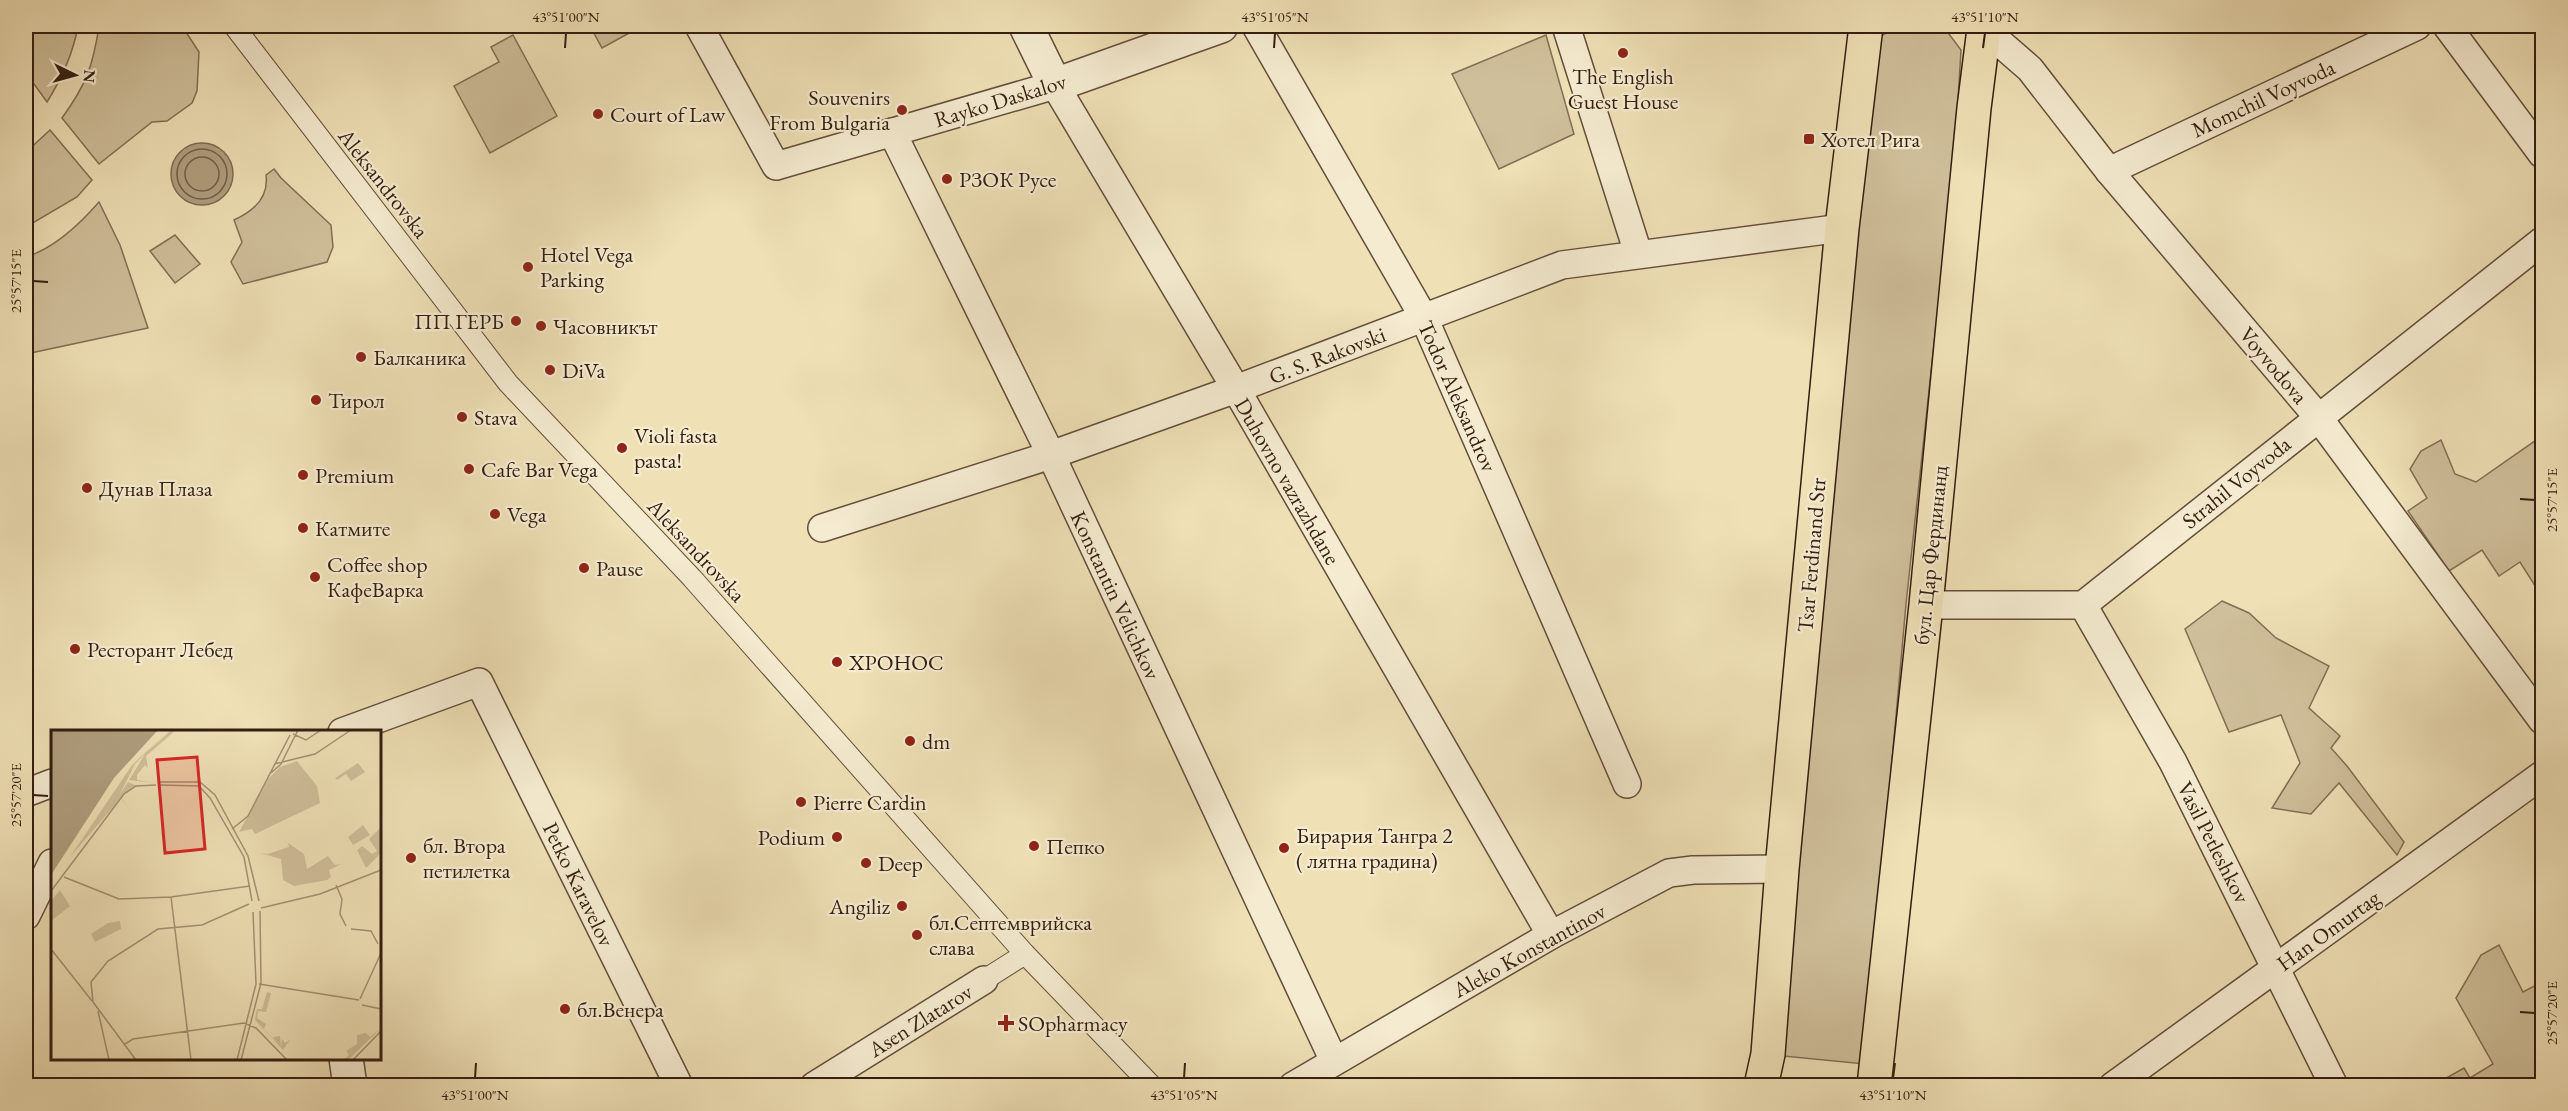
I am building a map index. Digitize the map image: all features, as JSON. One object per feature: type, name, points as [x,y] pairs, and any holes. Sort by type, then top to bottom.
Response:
[{"type":"main road","name":"Tsar Ferdinand Str","points":[[1761,1086],[1768,1054],[1782,869],[1842,228],[1866,26]]},
{"type":"main road","name":"бул. Цар Фердинанд","points":[[1874,1086],[1926,605],[1972,120],[1983,27]]},
{"type":"street","name":"Aleksandrovska","points":[[234,26],[508,383],[692,579],[1025,954],[1152,1086]]},
{"type":"street","name":"Rayko Daskalov","points":[[699,26],[776,166],[1055,85],[1221,26]]},
{"type":"street","name":"Duhovno vazrazhdane","points":[[1026,26],[1055,85],[1236,389],[1551,935]]},
{"type":"street","name":"Todor Aleksandrov","points":[[1256,26],[1424,318],[1627,784]]},
{"type":"street","points":[[1566,26],[1638,253]]},
{"type":"street","name":"Momchil Voyvoda","points":[[2109,171],[2417,26]]},
{"type":"street","points":[[2447,26],[2542,154]]},
{"type":"street","name":"Voyvodova","points":[[1983,27],[2030,69],[2109,171],[2318,417],[2542,720]]},
{"type":"street","name":"Konstantin Velichkov","points":[[892,132],[1051,455],[1334,1061]]},
{"type":"street","name":"G. S. Rakovski","points":[[822,528],[1051,455],[1236,389],[1562,265],[1638,253],[1842,228]]},
{"type":"street","name":"Strahil Voyvoda","points":[[2083,605],[2542,241]]},
{"type":"street","points":[[1926,605],[2083,605]]},
{"type":"street","name":"Vasil Petleshkov","points":[[2083,605],[2173,762],[2334,1086]]},
{"type":"street","name":"Petko Karavelov","points":[[347,730],[478,682],[679,1086]]},
{"type":"street","name":"Han Omurtag","points":[[2113,1086],[2542,775]]},
{"type":"street","points":[[26,793],[51,783]]},
{"type":"street","points":[[26,916],[51,865]]},
{"type":"street","name":"Aleko Konstantinov","points":[[1293,1086],[1551,935],[1669,873],[1692,870],[1782,869]]},
{"type":"street","name":"Asen Zlatarov","points":[[814,1086],[1025,954]]},
{"type":"street","points":[[346,1060],[350,1086]]},
{"type":"shaded area","points":[[26,26],[78,26],[66,66],[47,102],[26,73]]},
{"type":"shaded area","points":[[99,26],[170,26],[184,29],[199,52],[197,91],[192,103],[167,121],[152,122],[99,164],[62,118],[87,75]]},
{"type":"shaded area","points":[[590,26],[642,26],[602,48]]},
{"type":"shaded area","points":[[1897,26],[1943,26],[1961,50],[1955,150],[1906,604],[1865,1064],[1774,1055],[1847,315],[1878,38]]},
{"type":"shaded area","points":[[513,35],[557,116],[490,153],[454,86],[499,62],[491,47]]},
{"type":"shaded area","points":[[1546,35],[1574,134],[1499,169],[1452,74]]},
{"type":"shaded area","points":[[50,130],[92,180],[77,197],[26,227],[26,152]]},
{"type":"shaded area","points":[[274,169],[331,225],[333,247],[327,262],[243,284],[231,262],[242,242],[234,220],[247,213],[258,203],[265,191],[266,175]]},
{"type":"shaded area","points":[[99,202],[120,245],[148,328],[26,354],[26,257],[57,242]]},
{"type":"shaded area","points":[[175,235],[200,264],[175,283],[150,251]]},
{"type":"shaded area","points":[[2542,436],[2542,582],[2537,589],[2520,562],[2499,576],[2482,550],[2449,571],[2408,511],[2427,498],[2410,469],[2421,451],[2441,440],[2455,474],[2476,482]]},
{"type":"shaded area","points":[[2222,601],[2249,613],[2276,638],[2329,666],[2309,708],[2340,736],[2331,748],[2404,842],[2397,855],[2339,783],[2311,814],[2272,808],[2300,763],[2281,715],[2229,732],[2185,629]]},
{"type":"shaded area","points":[[2499,945],[2523,992],[2542,982],[2542,1085],[2434,1085],[2464,1068],[2470,1078],[2493,1064],[2456,998],[2481,955]]},
{"type":"water","points":[[202,143],[214,145],[224,152],[231,162],[233,174],[231,186],[224,196],[214,203],[202,205],[190,203],[180,196],[173,186],[171,174],[173,162],[180,152],[190,145]]},
{"type":"place","name":"The English Guest House","points":[[1623,53]]},
{"type":"place","name":"Souvenirs From Bulgaria","points":[[902,110]]},
{"type":"place","name":"Сourt of Law","points":[[598,114]]},
{"type":"place","name":"Хотел Рига","points":[[1809,139]]},
{"type":"place","name":"РЗОК Русе","points":[[947,179]]},
{"type":"place","name":"Hotel Vega Parking","points":[[528,267]]},
{"type":"place","name":"ПП ГЕРБ","points":[[516,321]]},
{"type":"place","name":"Часовникът","points":[[541,326]]},
{"type":"place","name":"Балканика","points":[[361,357]]},
{"type":"place","name":"DiVa","points":[[550,370]]},
{"type":"place","name":"Тирол","points":[[316,400]]},
{"type":"place","name":"Stava","points":[[462,417]]},
{"type":"place","name":"Violi fasta pasta!","points":[[622,448]]},
{"type":"place","name":"Cafe Bar Vega","points":[[469,469]]},
{"type":"place","name":"Premium","points":[[303,475]]},
{"type":"place","name":"Дунав Плаза","points":[[87,488]]},
{"type":"place","name":"Vega","points":[[495,514]]},
{"type":"place","name":"Катмите","points":[[303,528]]},
{"type":"place","name":"Pause","points":[[584,568]]},
{"type":"place","name":"Coffee shop КафеВарка","points":[[315,577]]},
{"type":"place","name":"Ресторант Лебед","points":[[75,649]]},
{"type":"place","name":"XPOHOC","points":[[837,662]]},
{"type":"place","name":"dm","points":[[910,741]]},
{"type":"place","name":"Pierre Cardin","points":[[801,802]]},
{"type":"place","name":"Podium","points":[[837,837]]},
{"type":"place","name":"Пепко","points":[[1034,846]]},
{"type":"place","name":"Бирария Тангра 2 ( лятна градина)","points":[[1284,848]]},
{"type":"place","name":"бл. Втора петилетка","points":[[411,858]]},
{"type":"place","name":"Deep","points":[[866,863]]},
{"type":"place","name":"Angiliz","points":[[902,906]]},
{"type":"place","name":"бл.Септемврийска слава","points":[[917,935]]},
{"type":"place","name":"бл.Венера","points":[[565,1009]]},
{"type":"place","name":"SOpharmacy","points":[[1006,1023]]}]
